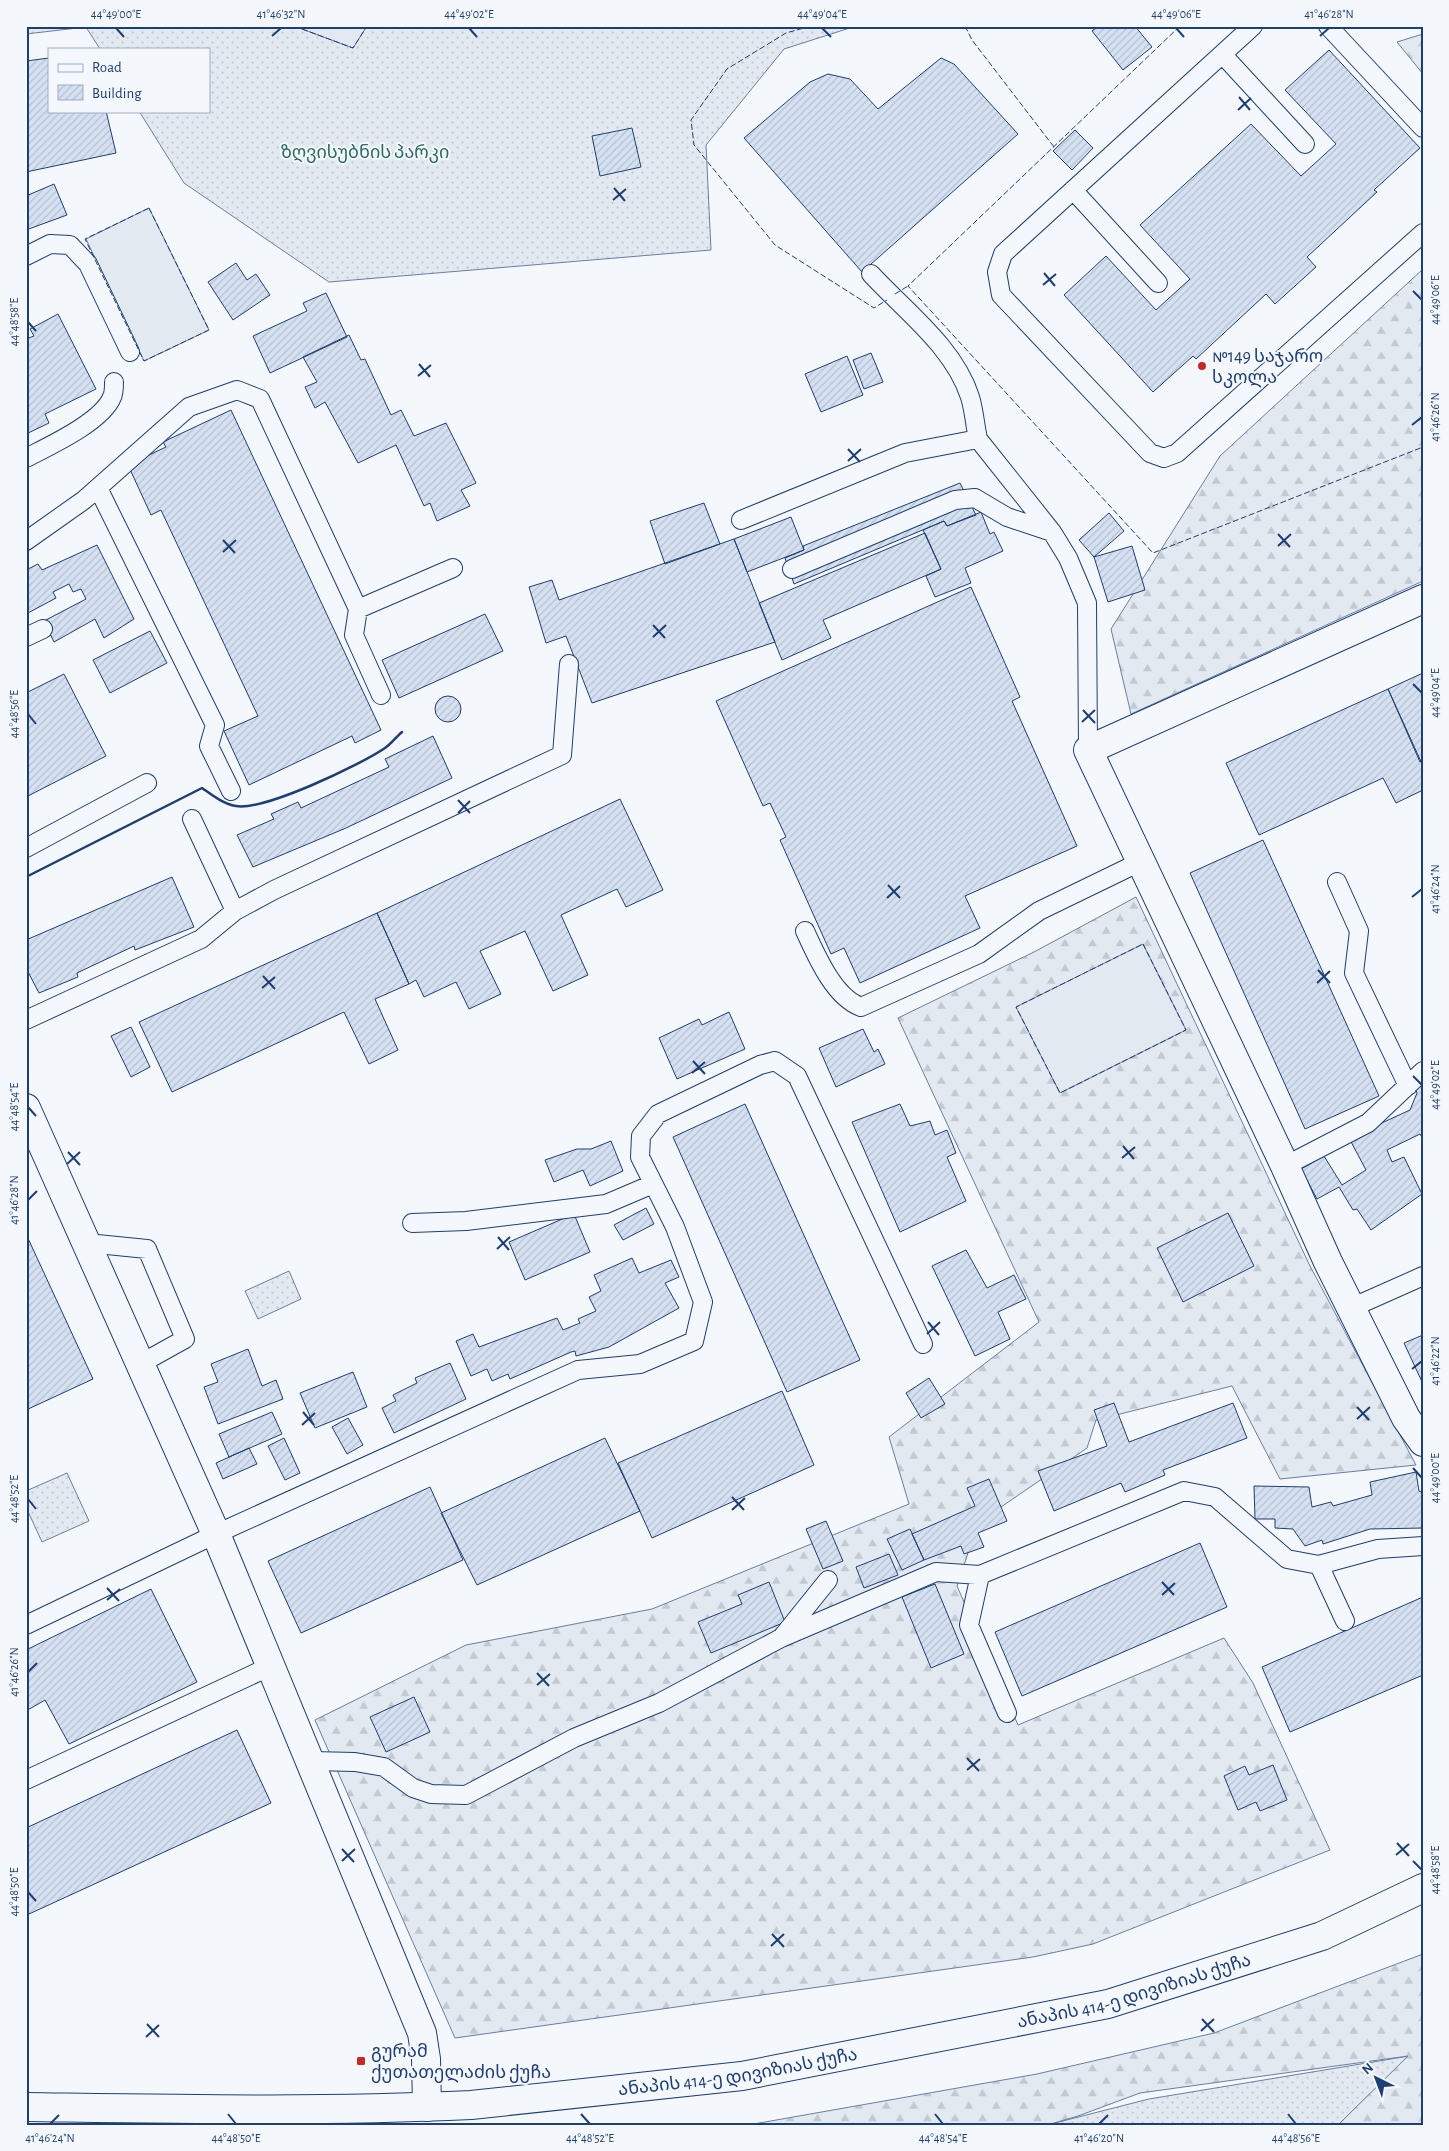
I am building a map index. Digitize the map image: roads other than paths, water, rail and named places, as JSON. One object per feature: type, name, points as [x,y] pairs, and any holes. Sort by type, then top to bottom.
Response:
[{"type":"street","points":[[1423,599],[1088,750],[1285,1166],[1328,1262],[1406,1418],[1423,1442]]},
{"type":"street","points":[[26,1108],[216,1534],[422,2033],[426,2059],[427,2107]]},
{"type":"street","name":"ანაპის 414-ე დივიზიას ქუჩა","points":[[26,2107],[266,2118],[470,2105],[742,2076],[1108,2004],[1322,1936],[1423,1888]]},
{"type":"lane","points":[[1253,26],[1003,254],[996,272],[1001,295],[1150,453],[1164,458],[1177,453],[1423,233]]},
{"type":"lane","points":[[1328,26],[1423,128]]},
{"type":"lane","points":[[1223,55],[1305,144]]},
{"type":"lane","points":[[1073,190],[1158,283]]},
{"type":"lane","points":[[26,256],[50,244],[70,245],[88,264],[130,352]]},
{"type":"lane","points":[[871,274],[936,341],[951,361],[970,398],[978,439],[1052,532],[1068,558],[1087,603],[1088,750]]},
{"type":"lane","points":[[26,458],[70,435],[105,408],[112,397],[114,382]]},
{"type":"lane","points":[[26,541],[98,488],[189,407],[237,390],[260,399],[358,609],[354,635],[382,695]]},
{"type":"lane","points":[[741,520],[905,453],[978,439]]},
{"type":"lane","points":[[98,488],[215,725],[209,746],[231,791]]},
{"type":"lane","points":[[792,569],[955,500],[967,498],[975,498],[1007,518],[1052,532]]},
{"type":"lane","points":[[358,609],[453,568]]},
{"type":"lane","points":[[26,637],[43,629]]},
{"type":"lane","points":[[26,1020],[201,938],[235,911],[274,890],[562,755],[568,664]]},
{"type":"lane","points":[[26,848],[147,783]]},
{"type":"lane","points":[[192,820],[235,911]]},
{"type":"lane","points":[[805,932],[821,967],[850,1003],[861,1007],[979,954],[1039,911],[1140,862]]},
{"type":"lane","points":[[1337,882],[1359,931],[1354,973],[1408,1086]]},
{"type":"lane","points":[[26,1624],[216,1534],[578,1370],[640,1364],[694,1341],[703,1302],[675,1227],[640,1157],[641,1136],[658,1114],[760,1065],[775,1060],[798,1076],[923,1344]]},
{"type":"lane","points":[[1285,1166],[1368,1123],[1423,1071]]},
{"type":"lane","points":[[412,1223],[466,1221],[606,1204],[653,1184]]},
{"type":"lane","points":[[86,1243],[147,1249],[185,1339],[140,1364]]},
{"type":"lane","points":[[1351,1308],[1423,1276]]},
{"type":"lane","points":[[310,1761],[356,1762],[384,1768],[413,1788],[431,1794],[466,1795],[574,1738],[659,1703],[781,1638],[936,1572],[980,1575],[1184,1492],[1215,1497],[1287,1560],[1319,1565],[1378,1549],[1423,1546]]},
{"type":"lane","points":[[1319,1565],[1345,1621]]},
{"type":"lane","points":[[980,1575],[969,1625],[1007,1713]]},
{"type":"lane","points":[[781,1638],[828,1580]]},
{"type":"lane","points":[[26,1780],[271,1666]]},
{"type":"place","name":"№149 საჯარო სკოლა","points":[[1202,366]]},
{"type":"place","name":"გურამ ქუთათელაძის ქუჩა","points":[[361,2061]]},
{"type":"park label","name":"ზღვისუბნის პარკი","points":[[365,152]]}]
